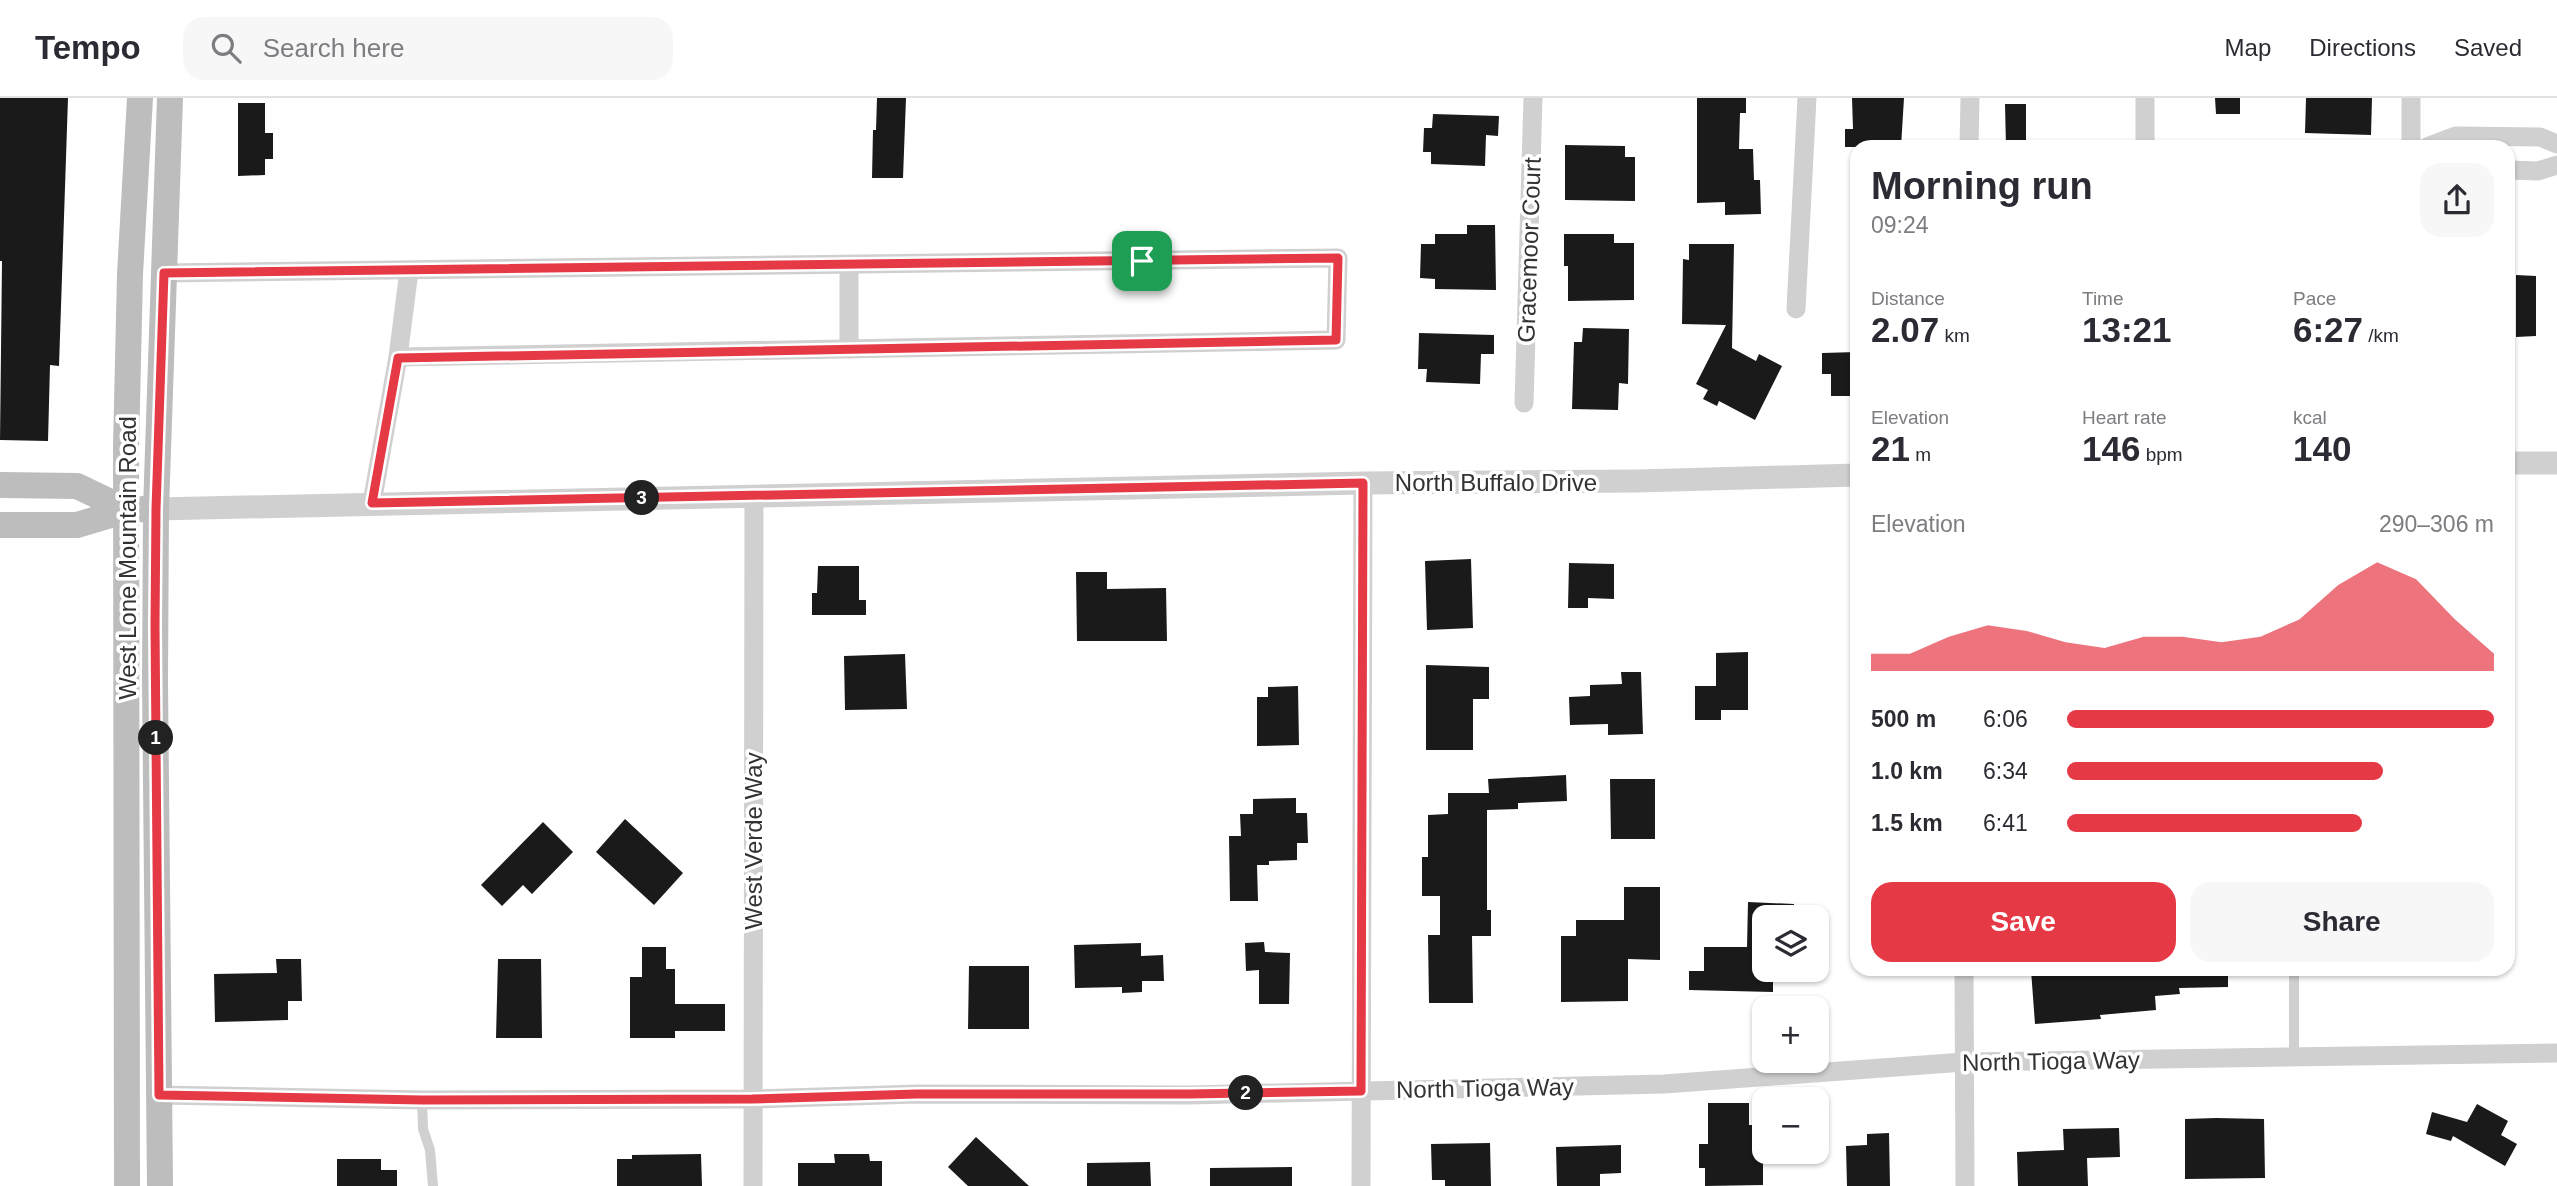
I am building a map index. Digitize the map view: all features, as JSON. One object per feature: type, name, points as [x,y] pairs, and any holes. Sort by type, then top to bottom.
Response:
[{"type":"main road","name":"West Lone Mountain Road","points":[[127,1186],[127,510],[130,274],[140,98]]},
{"type":"main road","name":"West Lone Mountain Road","points":[[160,1186],[156,509],[170,98]]},
{"type":"main road","name":"North Buffalo Drive","points":[[0,485],[77,486],[127,510]]},
{"type":"main road","name":"North Buffalo Drive","points":[[0,525],[77,525],[127,510],[156,509]]},
{"type":"street","name":"Gracemoor Court","points":[[1524,403],[1533,98]]},
{"type":"street","points":[[1796,309],[1807,98]]},
{"type":"street","points":[[1969,140],[1970,98]]},
{"type":"street","points":[[2145,140],[2146,98]]},
{"type":"street","points":[[2411,140],[2412,98]]},
{"type":"street","points":[[2445,140],[2456,136],[2475,140]]},
{"type":"street","points":[[2507,140],[2540,137],[2557,144]]},
{"type":"street","points":[[2515,170],[2538,171],[2557,165]]},
{"type":"street","points":[[164,273],[1338,258],[1336,340],[398,358]]},
{"type":"street","points":[[849,265],[849,349]]},
{"type":"street","points":[[372,503],[398,358],[409,271]]},
{"type":"street","points":[[2515,463],[2557,463]]},
{"type":"street","name":"North Buffalo Drive","points":[[156,509],[1850,475]]},
{"type":"street","points":[[1360,1186],[1363,483]]},
{"type":"street","name":"West Verde Way","points":[[753,1186],[754,496]]},
{"type":"street","points":[[1964,976],[1965,1186]]},
{"type":"street","name":"North Tioga Way","points":[[159,1095],[422,1100],[752,1099],[917,1094],[1190,1094],[1664,1084],[1964,1062],[2557,1054]]},
{"type":"lane","points":[[2294,976],[2294,1057]]},
{"type":"lane","points":[[422,1100],[423,1129],[430,1150],[433,1186]]},
{"type":"building","points":[[0,98],[68,98],[59,366],[50,365],[48,441],[0,440]]},
{"type":"building","points":[[877,98],[906,98],[903,178],[872,178]]},
{"type":"building","points":[[1697,98],[1746,98],[1746,113],[1740,113],[1739,149],[1753,149],[1754,180],[1760,180],[1761,214],[1725,215],[1725,202],[1697,203]]},
{"type":"building","points":[[1852,98],[1904,98],[1901,140],[1850,140],[1850,147],[1845,147],[1845,129],[1853,129]]},
{"type":"building","points":[[2215,98],[2240,98],[2240,114],[2216,114]]},
{"type":"building","points":[[2306,98],[2372,98],[2371,135],[2305,133]]},
{"type":"building","points":[[238,103],[265,103],[265,133],[273,133],[273,159],[265,159],[265,175],[238,176]]},
{"type":"building","points":[[2005,104],[2026,104],[2026,140],[2006,140]]},
{"type":"building","points":[[1433,114],[1499,116],[1498,136],[1486,135],[1485,166],[1431,164],[1431,152],[1423,152],[1424,128],[1432,128]]},
{"type":"building","points":[[1565,145],[1625,146],[1625,157],[1635,157],[1635,201],[1565,200]]},
{"type":"building","points":[[1467,225],[1495,225],[1496,290],[1435,289],[1435,279],[1420,278],[1421,244],[1435,244],[1435,234],[1467,234]]},
{"type":"building","points":[[1564,234],[1614,234],[1614,243],[1634,243],[1634,300],[1568,301]]},
{"type":"building","points":[[1689,244],[1734,244],[1732,348],[1756,361],[1759,354],[1782,366],[1755,420],[1719,401],[1717,406],[1703,399],[1708,390],[1696,384],[1726,325],[1682,324],[1683,259],[1689,260]]},
{"type":"building","points":[[2516,275],[2536,276],[2536,336],[2516,337]]},
{"type":"building","points":[[1583,328],[1629,329],[1628,384],[1619,383],[1618,410],[1572,409],[1574,342],[1582,342]]},
{"type":"building","points":[[1419,333],[1494,335],[1494,354],[1481,354],[1480,384],[1426,382],[1427,369],[1418,369]]},
{"type":"building","points":[[1850,352],[1850,396],[1831,396],[1831,374],[1822,374],[1822,353]]},
{"type":"building","points":[[1471,559],[1473,628],[1427,630],[1425,561]]},
{"type":"building","points":[[1569,563],[1614,564],[1614,599],[1588,598],[1588,608],[1568,608]]},
{"type":"building","points":[[818,566],[859,566],[859,600],[866,600],[866,615],[812,615],[812,593],[817,593]]},
{"type":"building","points":[[1076,572],[1107,572],[1107,589],[1166,588],[1167,641],[1077,641]]},
{"type":"building","points":[[1748,652],[1748,710],[1721,710],[1721,720],[1695,720],[1695,686],[1716,686],[1716,653]]},
{"type":"building","points":[[905,654],[907,709],[845,710],[844,656]]},
{"type":"building","points":[[1426,665],[1489,667],[1489,699],[1473,699],[1473,750],[1426,750]]},
{"type":"building","points":[[1621,672],[1641,672],[1643,734],[1608,735],[1608,724],[1570,725],[1569,697],[1590,696],[1590,685],[1622,684]]},
{"type":"building","points":[[1298,686],[1299,745],[1257,746],[1257,697],[1268,697],[1268,687]]},
{"type":"building","points":[[1566,775],[1567,801],[1518,803],[1518,809],[1487,810],[1487,910],[1491,910],[1491,936],[1472,936],[1473,1003],[1429,1003],[1428,935],[1440,935],[1440,896],[1422,896],[1422,857],[1428,857],[1428,815],[1448,814],[1448,793],[1489,793],[1488,779]]},
{"type":"building","points":[[1610,779],[1655,779],[1655,839],[1611,839]]},
{"type":"building","points":[[1296,798],[1296,813],[1307,813],[1308,843],[1297,843],[1297,860],[1269,861],[1269,865],[1257,865],[1258,901],[1230,901],[1229,836],[1241,836],[1240,814],[1253,814],[1253,799]]},
{"type":"building","points":[[625,819],[683,873],[654,905],[596,852]]},
{"type":"building","points":[[543,822],[573,852],[532,894],[523,885],[502,906],[481,885]]},
{"type":"building","points":[[1624,887],[1660,887],[1660,960],[1628,959],[1628,1001],[1561,1002],[1561,936],[1576,936],[1576,920],[1624,920]]},
{"type":"building","points":[[1748,902],[1794,904],[1752,905],[1752,982],[1773,982],[1773,992],[1689,990],[1689,971],[1704,971],[1704,947],[1747,947]]},
{"type":"building","points":[[1264,942],[1265,952],[1290,953],[1289,1004],[1259,1004],[1259,970],[1246,971],[1245,943]]},
{"type":"building","points":[[1141,943],[1141,956],[1163,955],[1164,981],[1142,981],[1142,992],[1122,993],[1122,987],[1075,988],[1074,945]]},
{"type":"building","points":[[642,947],[666,947],[666,969],[675,969],[675,1004],[725,1004],[725,1031],[675,1031],[675,1038],[630,1038],[630,977],[642,977]]},
{"type":"building","points":[[276,959],[301,959],[302,1001],[288,1001],[288,1020],[215,1022],[214,974],[277,973]]},
{"type":"building","points":[[498,959],[541,959],[542,1038],[496,1038]]},
{"type":"building","points":[[969,966],[1029,966],[1029,1029],[968,1029]]},
{"type":"building","points":[[2031,976],[2228,976],[2228,987],[2179,988],[2180,994],[2155,996],[2156,1010],[2100,1015],[2101,1019],[2035,1024]]},
{"type":"building","points":[[1708,1103],[1749,1103],[1752,1164],[1763,1164],[1763,1185],[1705,1186],[1705,1168],[1699,1168],[1699,1144],[1708,1144]]},
{"type":"building","points":[[2477,1104],[2508,1121],[2501,1135],[2517,1144],[2505,1166],[2453,1136],[2451,1141],[2426,1134],[2432,1112],[2467,1122]]},
{"type":"building","points":[[2185,1119],[2264,1119],[2265,1178],[2185,1179]]},
{"type":"building","points":[[2119,1128],[2120,1157],[2087,1158],[2088,1186],[2018,1186],[2017,1152],[2064,1150],[2063,1129]]},
{"type":"building","points":[[1889,1133],[1890,1186],[1847,1186],[1846,1146],[1867,1145],[1867,1134]]},
{"type":"building","points":[[976,1137],[1029,1186],[968,1186],[948,1167]]},
{"type":"building","points":[[1490,1143],[1491,1186],[1445,1186],[1445,1180],[1432,1180],[1431,1144]]},
{"type":"building","points":[[1621,1145],[1621,1173],[1600,1174],[1600,1186],[1557,1186],[1556,1147]]},
{"type":"building","points":[[701,1154],[702,1186],[617,1186],[617,1159],[632,1159],[632,1155]]},
{"type":"building","points":[[834,1154],[869,1154],[870,1161],[882,1161],[882,1186],[798,1186],[798,1163],[835,1163]]},
{"type":"building","points":[[337,1159],[381,1159],[381,1170],[397,1170],[397,1186],[337,1186]]},
{"type":"building","points":[[1150,1162],[1151,1186],[1087,1186],[1087,1163]]},
{"type":"building","points":[[1292,1167],[1292,1186],[1210,1186],[1210,1168]]},
{"type":"route","points":[[1338,258],[1336,340],[398,358],[372,503],[1363,483],[1361,1091],[917,1094],[752,1099],[422,1100],[159,1095],[155,625],[164,273],[1142,261],[1338,258]]}]
